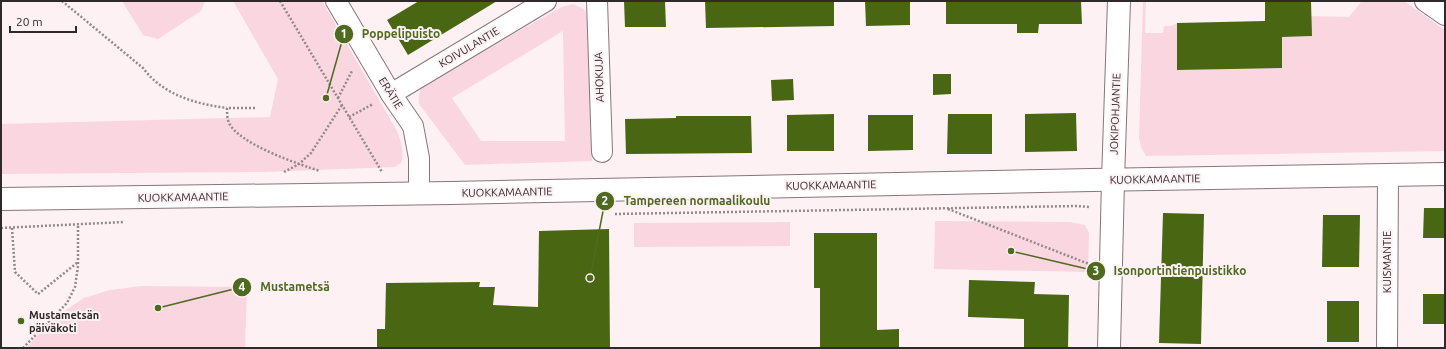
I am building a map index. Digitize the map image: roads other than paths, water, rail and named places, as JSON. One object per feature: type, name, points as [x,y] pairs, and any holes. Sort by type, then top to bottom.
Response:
[{"type":"main road","name":"JOKIPOHJANTIE","points":[[1109,348],[1119,1]]},
{"type":"main road","name":"KUOKKAMAANTIE","points":[[1,199],[419,194],[1445,174]]},
{"type":"street","name":"ERÄTIE","points":[[336,1],[391,94],[413,126],[419,158],[419,194]]},
{"type":"street","name":"KOIVULANTIE","points":[[391,94],[546,1]]},
{"type":"street","name":"AHOKUJA","points":[[597,1],[602,152]]},
{"type":"street","points":[[1425,1],[1445,15]]},
{"type":"street","name":"KUISMANTIE","points":[[1387,348],[1388,175]]},
{"type":"place","name":"Poppelipuisto","points":[[326,98]]},
{"type":"place","name":"Isonportintienpuistikko","points":[[1011,251]]},
{"type":"place","name":"Tampereen normaalikoulu","points":[[590,278]]},
{"type":"place","name":"Mustametsä","points":[[158,308]]},
{"type":"place","name":"Mustametsän päiväkoti","points":[[21,321]]}]
